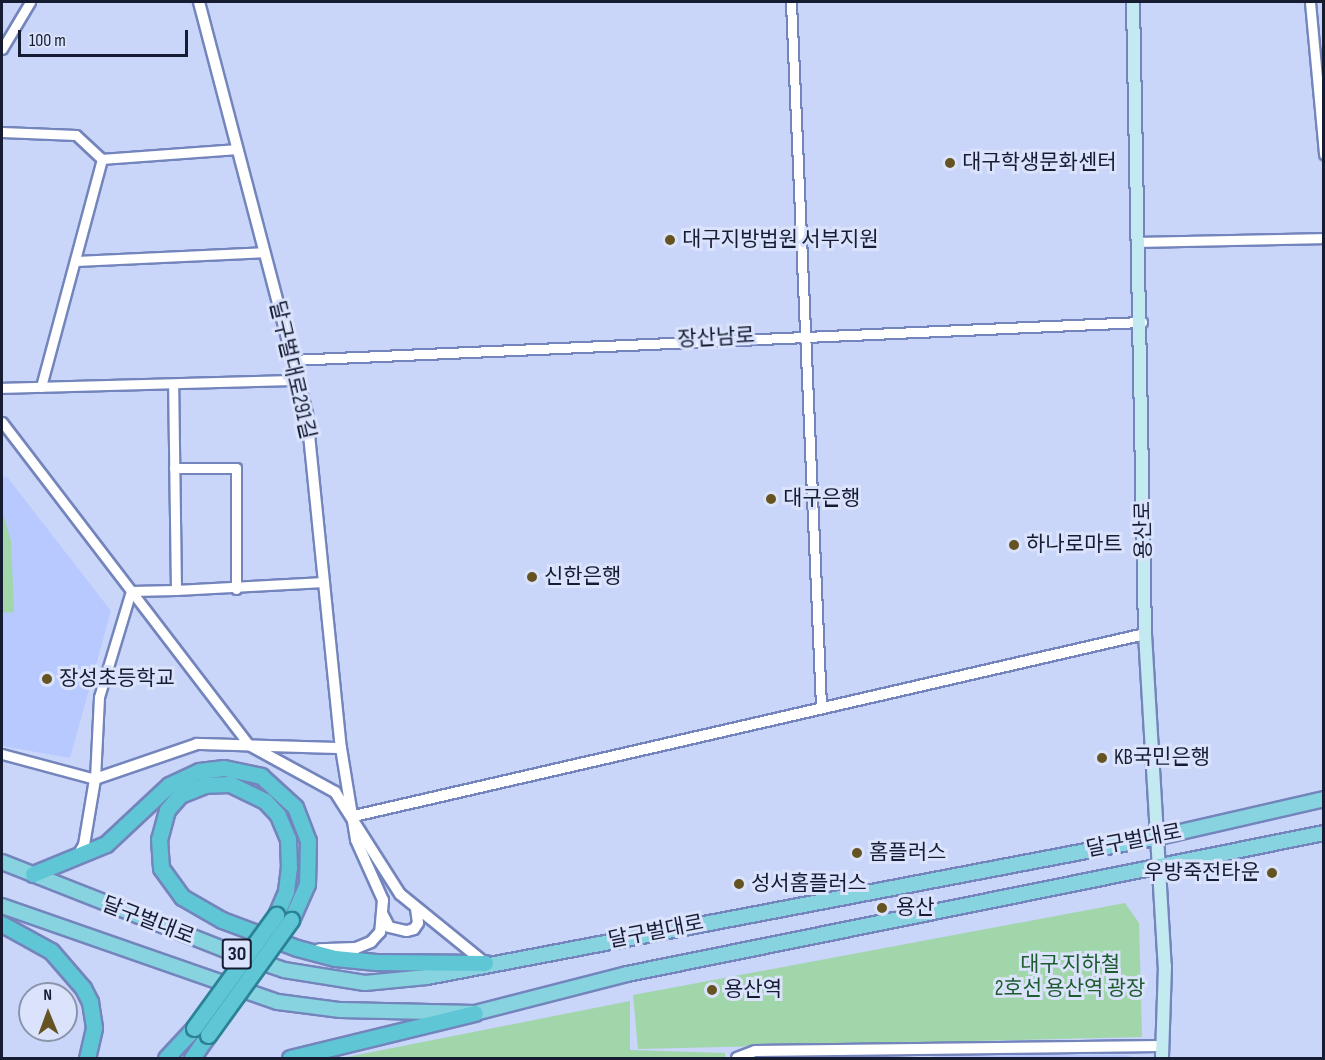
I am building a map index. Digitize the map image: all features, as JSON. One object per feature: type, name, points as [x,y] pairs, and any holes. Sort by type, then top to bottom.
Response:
[{"type":"highway","points":[[33,874],[106,844],[169,785],[199,771],[224,768],[261,776],[295,807],[308,841],[307,884],[202,1031],[176,1059]]},
{"type":"highway","points":[[283,918],[289,868],[288,839],[278,815],[265,801],[230,784],[205,784],[180,795],[167,810],[159,839],[161,868],[182,897],[222,920],[297,948],[376,962],[485,963]]},
{"type":"highway","points":[[2,924],[51,951],[83,988],[94,1021],[87,1059]]},
{"type":"highway","points":[[290,1059],[475,1013]]},
{"type":"highway","points":[[166,1059],[202,1031]]},
{"type":"highway","points":[[192,1059],[202,1031]]},
{"type":"main road","name":"용산로","points":[[1133,2],[1142,322],[1145,634],[1154,838],[1165,966],[1162,1052]]},
{"type":"main road","name":"달구벌대로","points":[[2,862],[129,914],[284,970],[365,982],[427,978],[485,963],[1154,838],[1323,799]]},
{"type":"main road","name":"달구벌대로","points":[[2,906],[278,1002],[340,1011],[475,1013],[627,974],[1156,869],[1323,832]]},
{"type":"street","points":[[2,49],[30,2]]},
{"type":"street","name":"달구벌대로291길","points":[[199,2],[307,415],[341,748],[354,816],[356,840],[384,900],[383,915]]},
{"type":"street","points":[[791,2],[821,706]]},
{"type":"street","points":[[1310,2],[1322,121],[1323,154]]},
{"type":"street","points":[[2,132],[76,135],[102,159],[237,149]]},
{"type":"street","points":[[42,387],[102,159]]},
{"type":"street","points":[[1140,242],[1323,238]]},
{"type":"street","points":[[75,261],[264,252]]},
{"type":"street","name":"장산남로","points":[[291,360],[806,334],[1142,322]]},
{"type":"street","points":[[2,388],[297,380]]},
{"type":"street","points":[[173,384],[176,590]]},
{"type":"street","points":[[2,422],[249,745],[335,792],[354,816],[399,894],[485,963]]},
{"type":"street","points":[[174,468],[236,468],[236,589]]},
{"type":"street","points":[[131,591],[236,589],[324,582]]},
{"type":"street","points":[[77,857],[84,845],[95,779],[99,697],[131,591]]},
{"type":"street","points":[[354,816],[821,706],[1145,634]]},
{"type":"street","points":[[2,753],[95,779],[197,744],[341,748]]},
{"type":"street","points":[[383,915],[389,927],[407,932],[414,929],[417,923],[417,908]]},
{"type":"street","points":[[297,948],[356,948],[371,942],[380,932],[383,915]]},
{"type":"street","points":[[737,1059],[755,1051],[1162,1052]]},
{"type":"shaded area","name":"장성초등학교","points":[[2,476],[8,478],[111,611],[70,758],[2,746]]},
{"type":"shaded area","points":[[933,1054],[1128,1055],[1132,1058],[933,1058]]},
{"type":"green space","points":[[2,510],[11,541],[14,612],[2,613]]},
{"type":"green space","name":"대구 지하철 2호선 용산역 광장","points":[[1125,903],[1139,923],[1142,1037],[638,1049],[633,995]]},
{"type":"green space","points":[[630,1001],[630,1050],[725,1053],[725,1058],[342,1058]]},
{"type":"place","name":"대구학생문화센터","points":[[950,163]]},
{"type":"place","name":"대구지방법원 서부지원","points":[[670,240]]},
{"type":"place","name":"대구은행","points":[[771,499]]},
{"type":"place","name":"하나로마트","points":[[1014,545]]},
{"type":"place","name":"신한은행","points":[[532,577]]},
{"type":"place","name":"장성초등학교","points":[[47,679]]},
{"type":"place","name":"KB국민은행","points":[[1102,758]]},
{"type":"place","name":"홈플러스","points":[[857,853]]},
{"type":"place","name":"우방죽전타운","points":[[1272,873]]},
{"type":"place","name":"성서홈플러스","points":[[739,884]]},
{"type":"place","name":"용산","points":[[882,908]]},
{"type":"place","name":"용산역","points":[[712,990]]}]
